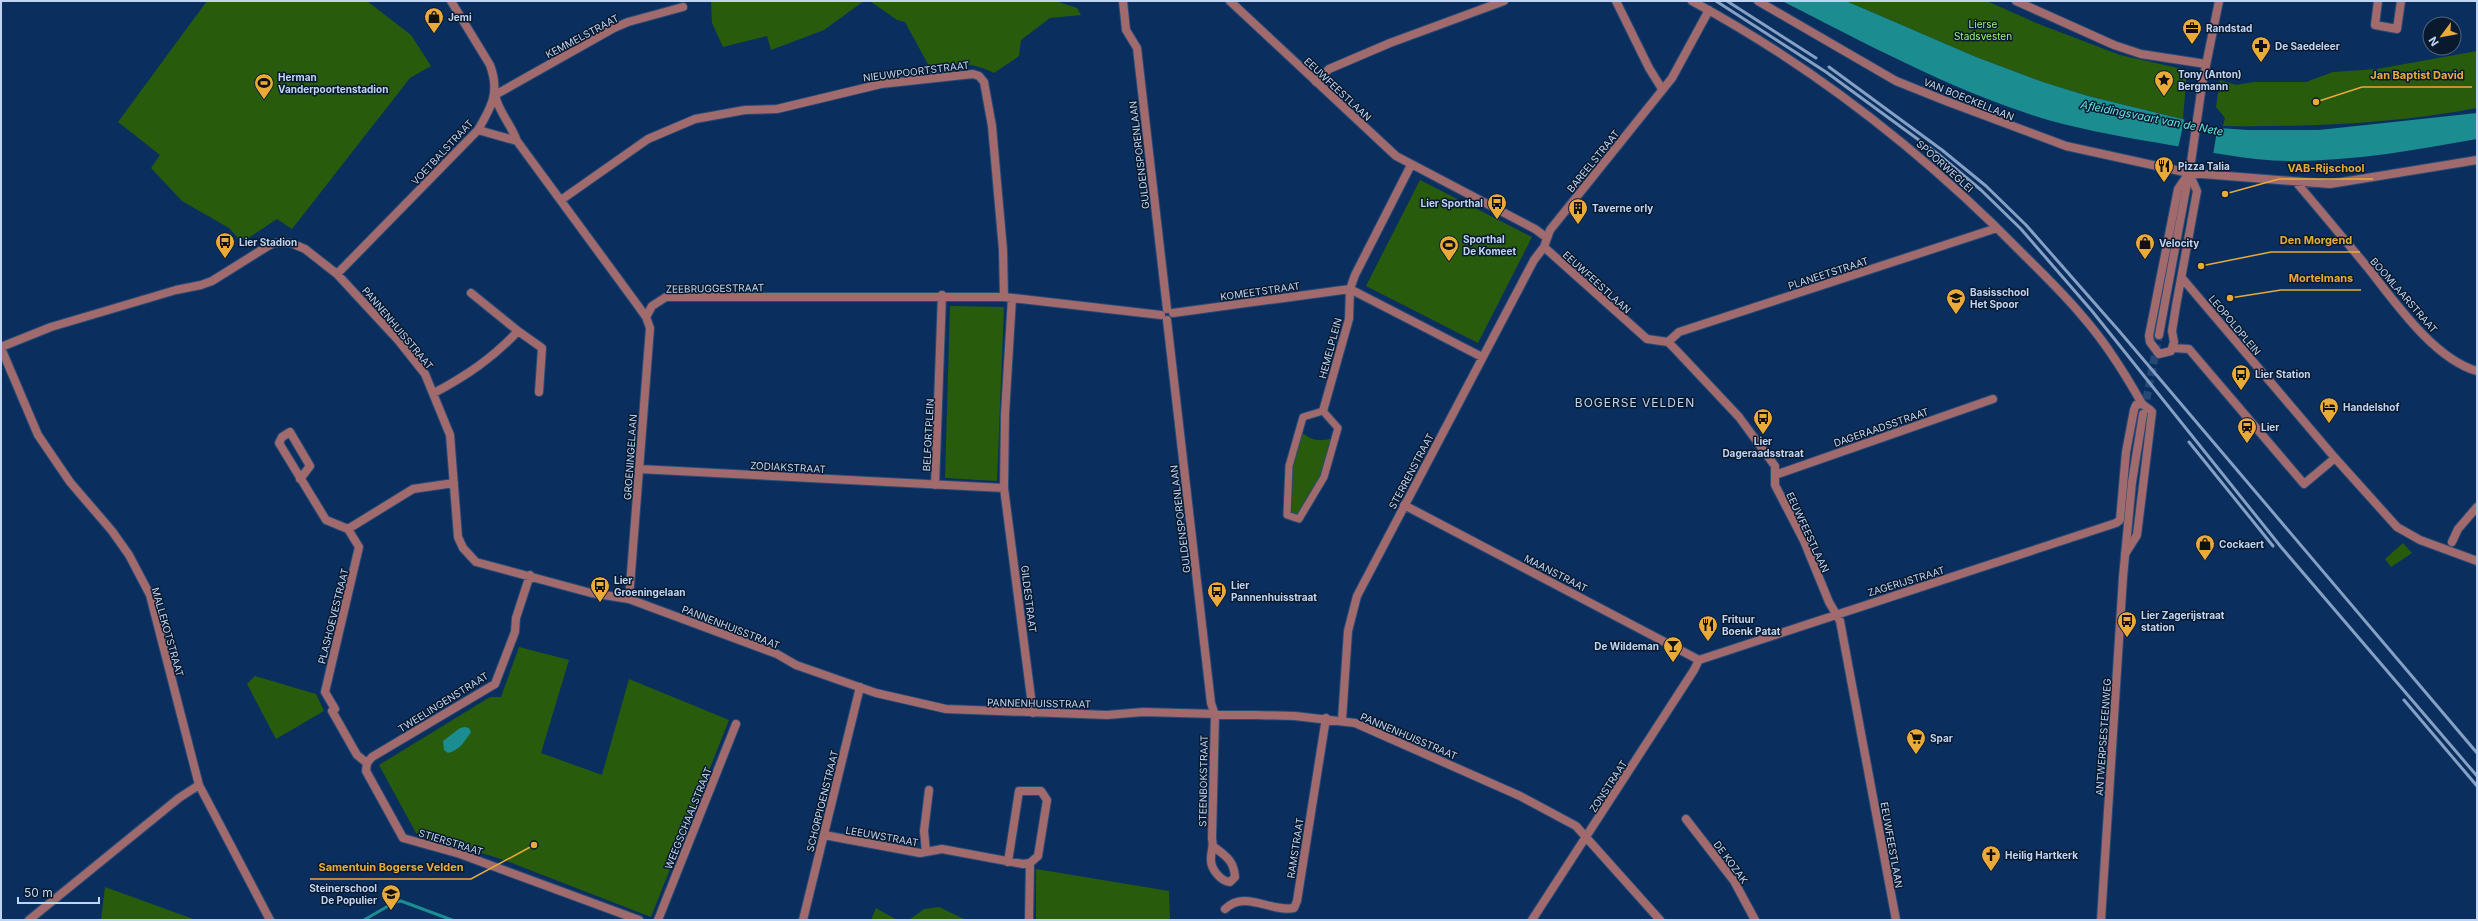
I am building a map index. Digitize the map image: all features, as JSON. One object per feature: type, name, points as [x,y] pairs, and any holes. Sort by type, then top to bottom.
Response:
[{"type":"street","name":"VOETBALSTRAAT","points":[[338,274],[478,130],[494,95],[495,82],[490,65],[451,1]]},
{"type":"street","name":"GULDENSPORENLAAN","points":[[1123,1],[1126,30],[1137,48],[1211,702],[1215,715]]},
{"type":"street","name":"EEUWFEESTLAAN","points":[[1230,1],[1396,156],[1534,229],[1546,237]]},
{"type":"street","points":[[1316,82],[1329,69],[1504,1]]},
{"type":"street","points":[[1616,1],[1649,68],[1662,89]]},
{"type":"street","name":"SPOORWEGLEI","points":[[1692,1],[1709,10],[1851,102],[1906,145],[1997,228],[2083,316],[2119,364],[2140,400]]},
{"type":"street","name":"VAN BOECKELLAAN","points":[[1758,1],[1896,81],[2066,146],[2189,173],[2330,184],[2477,160]]},
{"type":"street","points":[[2016,1],[2114,45],[2141,54],[2206,64]]},
{"type":"street","points":[[2159,335],[2191,162],[2206,64],[2219,1]]},
{"type":"street","points":[[2378,1],[2375,25],[2397,29],[2401,1]]},
{"type":"street","name":"KEMMELSTRAAT","points":[[494,95],[614,28],[628,22],[684,7]]},
{"type":"street","name":"BAREELSTRAAT","points":[[1544,247],[1546,237],[1672,78],[1709,10]]},
{"type":"street","name":"NIEUWPOORTSTRAAT","points":[[561,200],[648,138],[695,119],[745,110],[777,109],[881,84],[973,74],[979,76],[984,82],[992,126],[1008,298]]},
{"type":"street","points":[[494,95],[498,110],[514,131],[517,141],[646,317]]},
{"type":"street","points":[[478,130],[517,141]]},
{"type":"street","points":[[1411,165],[1355,275],[1350,289],[1482,357]]},
{"type":"street","points":[[2173,348],[2172,331],[2197,191],[2189,173]]},
{"type":"street","points":[[2189,173],[2178,189],[2149,336],[2150,342],[2159,354],[2166,354],[2173,348],[2189,349],[2304,484],[2335,458]]},
{"type":"street","name":"BOOMLAARSTRAAT","points":[[2296,182],[2420,331],[2445,353],[2470,369],[2477,371]]},
{"type":"street","name":"PLANEETSTRAAT","points":[[1668,342],[1679,332],[1997,228]]},
{"type":"street","name":"PANNENHUISSTRAAT","points":[[1,347],[51,327],[176,290],[201,285],[212,281],[275,243],[292,243],[305,249],[338,274],[416,361],[434,393],[450,435],[458,537],[470,557],[476,562],[591,592],[629,599],[777,654],[796,666],[891,698],[946,709],[1107,715],[1143,712],[1326,718],[1342,720],[1367,727],[1520,796],[1576,826],[1660,920]]},
{"type":"street","name":"EEUWFEESTLAAN","points":[[1544,247],[1647,339],[1668,342],[1739,417],[1775,466],[1775,485],[1804,540],[1829,602],[1837,614],[1843,635],[1896,920]]},
{"type":"street","name":"STERRENSTRAAT","points":[[1342,720],[1348,632],[1356,596],[1534,260],[1544,247]]},
{"type":"street","name":"LEOPOLDPLEIN","points":[[2182,278],[2335,458],[2397,527],[2420,540],[2477,561]]},
{"type":"street","name":"KOMEETSTRAAT","points":[[1008,298],[1167,314],[1350,289]]},
{"type":"street","name":"HEMELPLEIN","points":[[1323,411],[1349,319],[1350,289]]},
{"type":"street","points":[[471,293],[518,331],[542,348],[539,392]]},
{"type":"street","name":"ZEEBRUGGESTRAAT","points":[[646,317],[652,306],[666,297],[942,295],[1008,298]]},
{"type":"street","name":"BELFORTPLEIN","points":[[942,295],[936,485],[1004,488]]},
{"type":"street","points":[[1004,488],[1008,298]]},
{"type":"street","name":"GROENINGELAAN","points":[[629,599],[650,328],[646,317]]},
{"type":"street","points":[[434,393],[468,375],[501,349],[518,331]]},
{"type":"street","name":"MALLEKOTSTRAAT","points":[[1,347],[38,436],[70,482],[112,531],[129,555],[150,596],[200,785],[270,920]]},
{"type":"street","name":"DAGERAADSSTRAAT","points":[[1775,475],[1993,399]]},
{"type":"street","name":"ZAGERIJSTRAAT","points":[[1698,660],[1918,586],[1937,583],[2120,520],[2126,452],[2134,410],[2140,400]]},
{"type":"street","name":"ANTWERPSESTEENWEG","points":[[2125,554],[2137,535],[2145,461],[2153,418],[2149,408],[2140,400]]},
{"type":"street","points":[[1323,411],[1338,428],[1324,477],[1299,519],[1287,515],[1289,466],[1303,417],[1323,411]]},
{"type":"street","name":"ANTWERPSESTEENWEG","points":[[2101,920],[2125,554],[2132,482],[2144,414]]},
{"type":"street","points":[[300,479],[310,466],[290,432],[282,437],[279,444],[300,479],[326,520],[348,528],[413,489],[454,483]]},
{"type":"street","name":"ZODIAKSTRAAT","points":[[639,469],[936,485]]},
{"type":"street","name":"GILDESTRAAT","points":[[1004,488],[1032,713]]},
{"type":"street","name":"MAANSTRAAT","points":[[1404,505],[1698,660]]},
{"type":"street","points":[[2452,542],[2458,529],[2477,507]]},
{"type":"street","name":"PLASHOEVESTRAAT","points":[[348,528],[359,547],[325,692],[357,755],[367,762]]},
{"type":"street","name":"TWEELINGENSTRAAT","points":[[367,762],[372,757],[495,684],[515,632],[516,618],[530,575]]},
{"type":"street","name":"ZONSTRAAT","points":[[1532,920],[1694,670],[1698,660]]},
{"type":"street","name":"SCHORPIOENSTRAAT","points":[[803,920],[860,687]]},
{"type":"street","name":"STEENBOKSTRAAT","points":[[1214,846],[1212,839],[1215,715]]},
{"type":"street","name":"RAMSTRAAT","points":[[1225,909],[1231,902],[1239,901],[1260,902],[1284,910],[1294,908],[1297,900],[1326,718]]},
{"type":"street","name":"WEEGSCHAALSTRAAT","points":[[658,920],[736,724]]},
{"type":"street","name":"STIERSTRAAT","points":[[367,762],[366,771],[403,838],[460,854],[639,920]]},
{"type":"street","points":[[29,920],[179,798],[200,785]]},
{"type":"street","points":[[926,852],[924,831],[929,790]]},
{"type":"street","points":[[1008,862],[1019,790],[1041,791],[1047,800],[1038,856],[1030,863],[1029,920]]},
{"type":"street","name":"DE KOZAK","points":[[1686,819],[1734,881],[1755,920]]},
{"type":"street","name":"LEEUWSTRAAT","points":[[824,835],[920,853],[942,849],[1008,862],[1023,864],[1030,863]]},
{"type":"green space","name":"Herman Vanderpoortenstadion","points":[[207,1],[367,1],[411,35],[431,66],[410,78],[292,229],[277,219],[247,239],[238,238],[229,228],[182,201],[151,168],[160,155],[118,122]]},
{"type":"green space","points":[[711,1],[864,1],[824,30],[771,50],[767,36],[723,47],[712,23]]},
{"type":"green space","points":[[870,1],[1056,1],[1077,8],[1081,15],[1050,18],[1021,40],[1019,56],[994,73],[977,66],[962,64],[929,66],[905,22],[897,20]]},
{"type":"green space","name":"Lierse Stadsvesten","points":[[1846,1],[1987,1],[2036,23],[2120,55],[2187,70],[2183,119],[2088,96],[2043,82],[1976,57]]},
{"type":"green space","points":[[2477,51],[2477,108],[2413,118],[2382,121],[2319,125],[2223,126],[2225,118],[2216,107],[2220,80],[2236,85],[2254,82],[2306,82],[2333,72],[2377,69],[2449,56],[2462,56],[2462,54]]},
{"type":"green space","name":"Sporthal De Komeet","points":[[1420,180],[1532,237],[1478,343],[1366,286]]},
{"type":"green space","points":[[950,306],[1004,307],[997,481],[945,478]]},
{"type":"green space","points":[[1301,432],[1316,440],[1333,438],[1322,477],[1298,517],[1289,513],[1290,467]]},
{"type":"green space","points":[[2403,543],[2412,553],[2391,567],[2385,559]]},
{"type":"green space","points":[[519,647],[569,660],[541,753],[602,775],[629,679],[729,720],[651,917],[504,860],[450,843],[442,846],[416,833],[379,765],[490,697],[501,697]]},
{"type":"green space","points":[[255,676],[316,694],[324,711],[276,739],[247,684]]},
{"type":"green space","points":[[1036,869],[1169,891],[1170,920],[1036,920]]},
{"type":"green space","points":[[105,887],[196,920],[101,920]]},
{"type":"green space","points":[[939,907],[966,920],[909,920],[924,909]]},
{"type":"green space","points":[[876,908],[897,920],[871,920]]},
{"type":"water","name":"Afleidingsvaart van de Nete","points":[[1782,1],[1846,1],[1976,57],[2043,82],[2088,96],[2219,128],[2248,130],[2319,130],[2477,113],[2477,139],[2362,157],[2315,161],[2277,161],[2231,156],[2078,128],[2013,109],[1946,82],[1880,51]]},
{"type":"water","points":[[460,728],[469,728],[471,732],[461,745],[452,752],[448,753],[444,750],[443,741]]},
{"type":"pier","points":[[2185,117],[2218,125],[2213,155],[2178,148]]},
{"type":"waterway","points":[[364,920],[395,902],[401,901],[452,920]]},
{"type":"tunnel","points":[[2144,411],[2159,335]]},
{"type":"railway","points":[[1716,1],[1826,72],[1938,154],[1981,190],[2021,229],[2092,311],[2281,547],[2477,776]]},
{"type":"railway","points":[[1727,1],[1816,58]]},
{"type":"railway","points":[[1829,67],[1942,150],[1986,186],[2026,225],[2120,332],[2477,753]]},
{"type":"railway","points":[[2189,442],[2273,546]]},
{"type":"railway","points":[[2404,700],[2477,786]]},
{"type":"place","name":"Jemi","points":[[434,34]]},
{"type":"place","name":"Randstad","points":[[2192,45]]},
{"type":"place","name":"De Saedeleer","points":[[2261,63]]},
{"type":"place","name":"Tony (Anton) Bergmann","points":[[2164,97]]},
{"type":"place","name":"Herman Vanderpoortenstadion","points":[[264,100]]},
{"type":"place","name":"Jan Baptist David","points":[[2316,102]]},
{"type":"place","name":"Pizza Talia","points":[[2164,183]]},
{"type":"place","name":"VAB-Rijschool","points":[[2225,194]]},
{"type":"place","name":"Lier Sporthal","points":[[1497,220]]},
{"type":"place","name":"Taverne orly","points":[[1578,225]]},
{"type":"place","name":"Lier Stadion","points":[[225,259]]},
{"type":"place","name":"Velocity","points":[[2145,260]]},
{"type":"place","name":"Sporthal De Komeet","points":[[1449,262]]},
{"type":"place","name":"Den Morgend","points":[[2201,266]]},
{"type":"place","name":"Mortelmans","points":[[2230,298]]},
{"type":"place","name":"Basisschool Het Spoor","points":[[1956,315]]},
{"type":"place","name":"Lier Station","points":[[2241,391]]},
{"type":"place","name":"Handelshof","points":[[2329,424]]},
{"type":"place","name":"Lier Dageraadsstraat","points":[[1763,435]]},
{"type":"place","name":"Lier","points":[[2247,444]]},
{"type":"place","name":"Cockaert","points":[[2205,561]]},
{"type":"place","name":"Lier Groeningelaan","points":[[600,603]]},
{"type":"place","name":"Lier Pannenhuisstraat","points":[[1217,608]]},
{"type":"place","name":"Lier Zagerijstraat station","points":[[2127,638]]},
{"type":"place","name":"Frituur Boenk Patat","points":[[1708,642]]},
{"type":"place","name":"De Wildeman","points":[[1673,663]]},
{"type":"place","name":"Spar","points":[[1916,755]]},
{"type":"place","name":"Samentuin Bogerse Velden","points":[[534,845]]},
{"type":"place","name":"Heilig Hartkerk","points":[[1991,872]]},
{"type":"place","name":"Steinerschool De Populier","points":[[391,911]]},
{"type":"district","name":"BOGERSE VELDEN","points":[[1635,403]]}]
